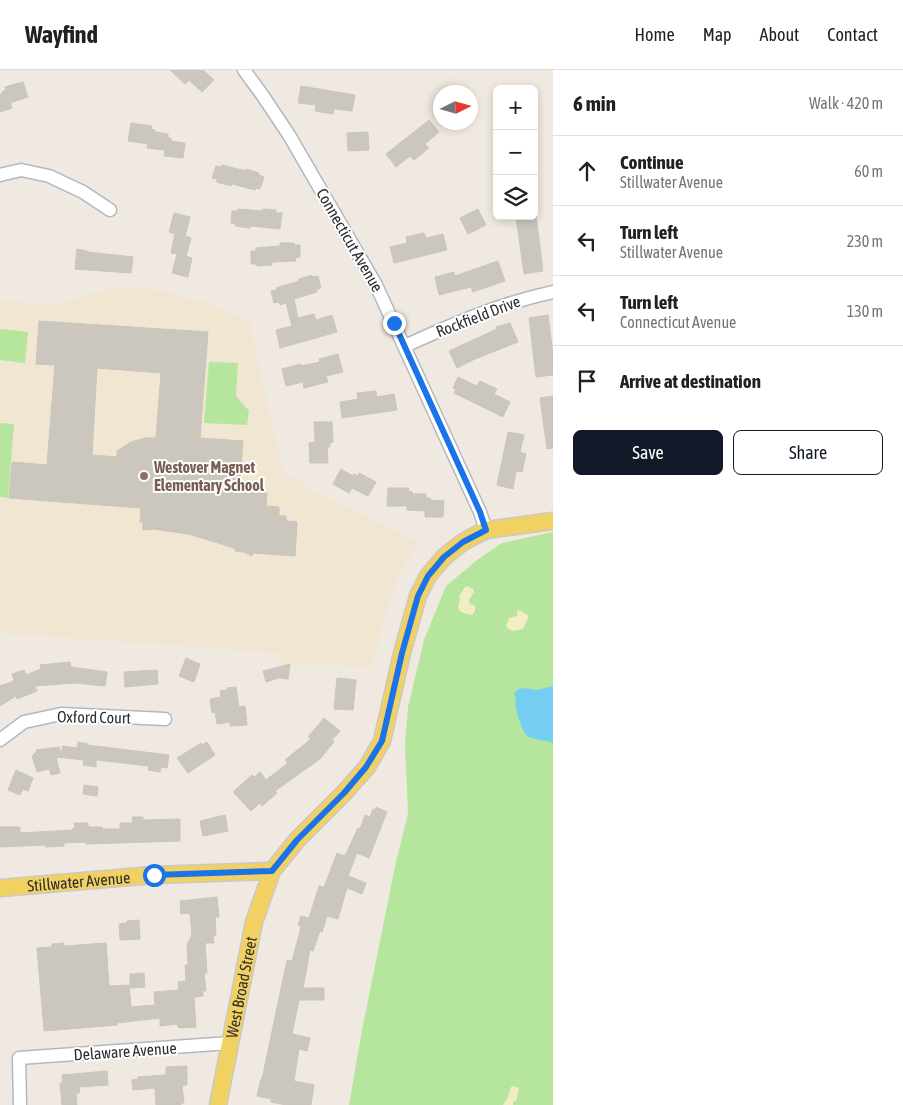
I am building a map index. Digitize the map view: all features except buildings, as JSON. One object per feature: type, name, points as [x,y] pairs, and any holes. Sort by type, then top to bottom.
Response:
[{"type":"main road","points":[[272,871],[297,840],[344,793],[366,767],[382,741],[402,653],[418,596],[428,576],[444,557],[463,542],[486,530],[553,521]]},
{"type":"main road","name":"Stillwater Avenue","points":[[0,888],[154,875],[272,871]]},
{"type":"main road","name":"West Broad Street","points":[[218,1105],[254,922],[272,871]]},
{"type":"street","name":"Connecticut Avenue","points":[[244,70],[289,135],[376,285],[480,512],[486,530]]},
{"type":"street","points":[[0,175],[20,170],[49,176],[83,192],[110,210]]},
{"type":"street","name":"Rockfield Drive","points":[[405,346],[501,306],[553,292]]},
{"type":"street","name":"Oxford Court","points":[[0,740],[24,722],[61,714],[165,719]]},
{"type":"street","name":"Delaware Avenue","points":[[20,1105],[19,1058],[230,1043]]},
{"type":"shaded area","name":"Westover Magnet Elementary School","points":[[123,286],[161,291],[211,304],[249,321],[284,476],[294,477],[304,486],[419,543],[397,577],[371,667],[279,663],[279,653],[0,633],[0,300],[51,305]]},
{"type":"green space","points":[[0,329],[28,332],[25,363],[0,360]]},
{"type":"green space","points":[[209,362],[238,363],[236,396],[249,411],[247,425],[204,423]]},
{"type":"green space","points":[[0,423],[14,424],[8,498],[0,497]]},
{"type":"green space","points":[[553,532],[553,1105],[349,1105],[396,862],[408,814],[405,744],[408,707],[424,640],[446,586],[477,560],[502,543]]},
{"type":"sand","points":[[467,586],[473,589],[474,592],[469,600],[470,604],[475,605],[475,611],[472,615],[462,613],[458,607],[459,597]]},
{"type":"sand","points":[[519,610],[529,616],[523,629],[513,631],[508,629],[506,625],[509,618],[517,616],[517,611]]},
{"type":"sand","points":[[511,1087],[519,1088],[516,1101],[513,1102],[513,1105],[503,1105]]},
{"type":"water","points":[[553,686],[553,743],[526,735],[519,719],[514,694],[518,689],[537,690]]},
{"type":"place","name":"Westover Magnet Elementary School","points":[[144,476]]},
{"type":"route","points":[[154,875],[272,871],[297,840],[344,793],[366,767],[382,741],[402,653],[418,596],[428,576],[444,557],[463,542],[486,530],[480,512],[394,323]]}]
